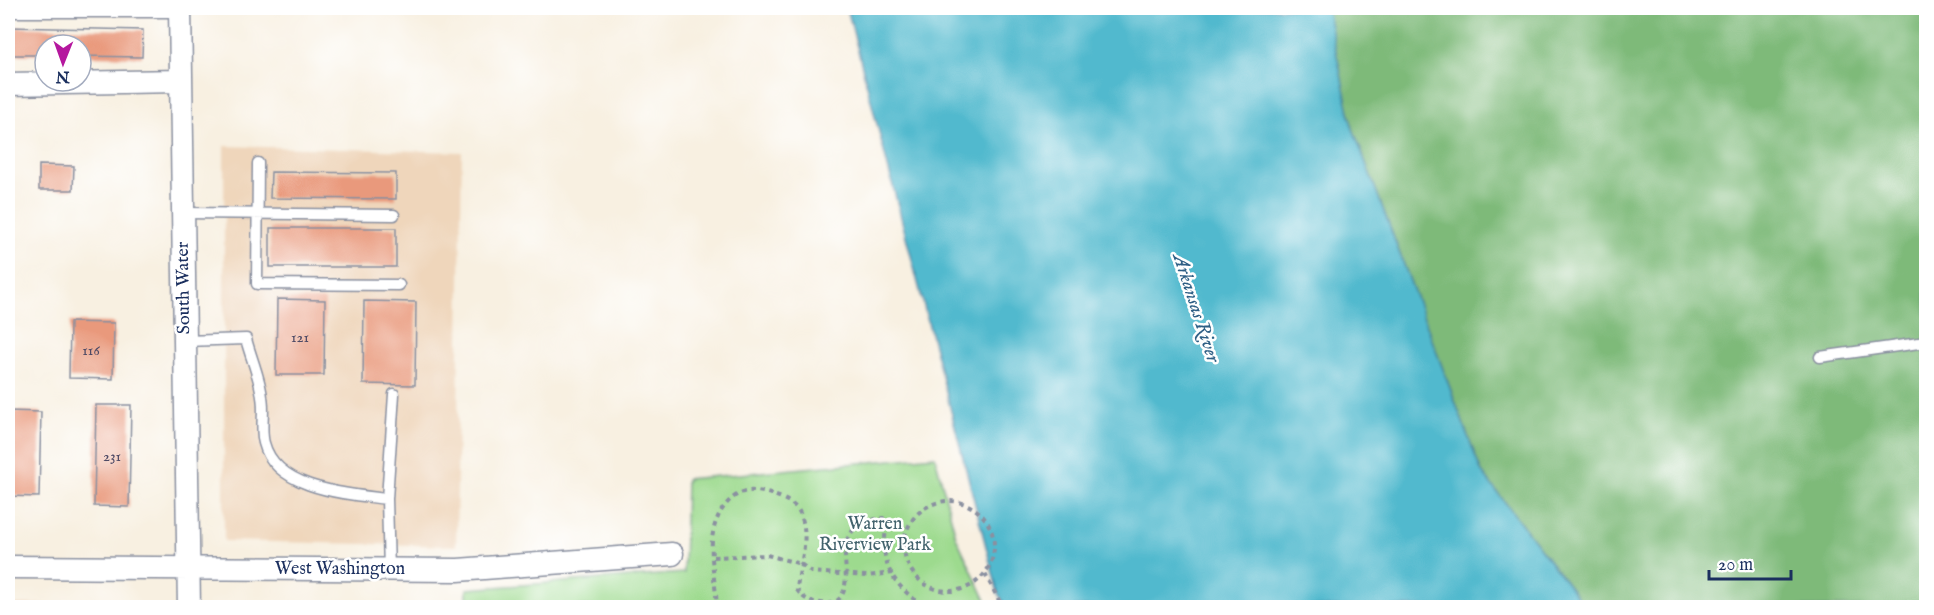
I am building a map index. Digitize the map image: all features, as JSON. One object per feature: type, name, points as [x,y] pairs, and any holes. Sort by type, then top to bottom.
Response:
[{"type":"street","name":"South Water","points":[[180,10],[189,608]]},
{"type":"street","points":[[8,84],[180,81]]},
{"type":"street","name":"West Washington","points":[[8,567],[458,570],[672,554]]},
{"type":"lane","points":[[8,12],[180,10]]},
{"type":"lane","points":[[258,163],[257,284],[399,285]]},
{"type":"lane","points":[[183,213],[394,215]]},
{"type":"lane","points":[[185,341],[246,339],[262,396],[264,443],[277,468],[303,482],[347,494],[387,499]]},
{"type":"lane","points":[[1820,357],[1926,342]]},
{"type":"lane","points":[[389,570],[387,499],[394,394]]},
{"type":"path","points":[[716,605],[713,557],[716,518],[726,503],[744,491],[774,494],[799,510],[805,529],[797,590],[805,599],[824,604],[838,599],[845,590],[846,542],[859,522],[883,518],[887,530],[885,556],[893,573],[902,591],[926,608]]},
{"type":"path","points":[[985,574],[962,589],[947,591],[932,587],[919,579],[909,567],[904,552],[905,536],[911,522],[921,510],[935,503],[950,501],[966,504],[979,512],[988,523],[993,535],[994,549],[985,574],[1002,607]]},
{"type":"path","points":[[713,557],[767,555],[801,564],[812,572],[867,576],[893,573]]},
{"type":"path","points":[[960,608],[1008,608]]},
{"type":"shaded area","points":[[224,146],[462,152],[456,546],[224,541]]},
{"type":"shaded area","points":[[8,604],[147,605],[147,607],[8,608]]},
{"type":"green space","points":[[1325,8],[1926,8],[1926,607],[1585,607],[1481,471],[1352,126]]},
{"type":"green space","name":"Warren Riverview Park","points":[[935,456],[956,537],[989,607],[467,607],[467,589],[684,573],[686,479]]},
{"type":"water","name":"Arkansas River","points":[[847,8],[1327,8],[1352,126],[1481,471],[1585,607],[1006,607],[998,593]]},
{"type":"building","points":[[8,27],[143,30],[142,57],[93,56],[93,33],[33,33],[33,55],[8,55]]},
{"type":"building","points":[[39,165],[74,166],[73,190],[39,190]]},
{"type":"building","points":[[271,172],[396,173],[396,199],[270,198]]},
{"type":"building","points":[[270,228],[396,228],[396,267],[270,267]]},
{"type":"building","points":[[277,299],[325,300],[324,375],[276,375]]},
{"type":"building","points":[[364,301],[416,302],[415,385],[363,384]]},
{"type":"building","points":[[70,322],[114,323],[113,379],[69,378]]},
{"type":"building","points":[[96,405],[131,405],[129,507],[94,506]]},
{"type":"building","points":[[8,411],[41,412],[39,497],[8,496]]}]
